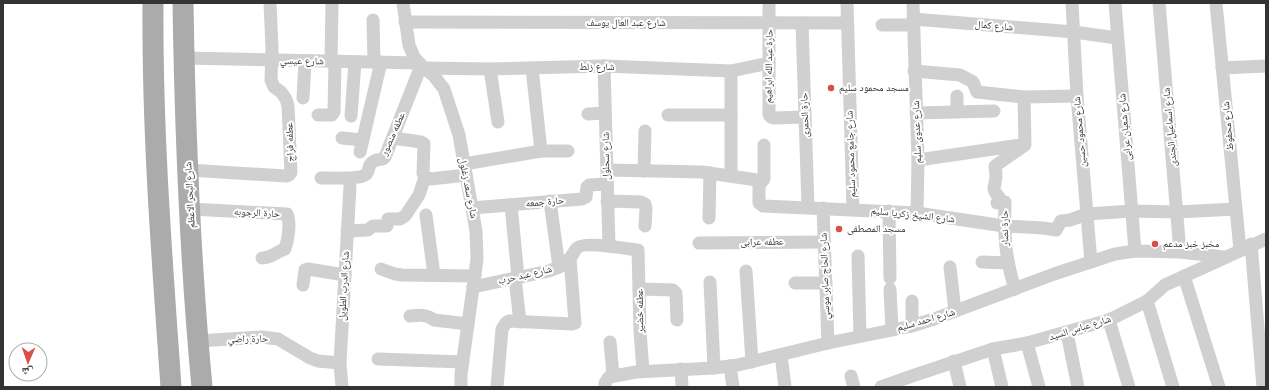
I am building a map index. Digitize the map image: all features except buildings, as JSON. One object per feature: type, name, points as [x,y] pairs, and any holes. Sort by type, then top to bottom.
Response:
[{"type":"main road","points":[[153,3],[157,177],[171,387]]},
{"type":"main road","name":"شارع البحر الاعظم","points":[[183,3],[190,209],[202,387]]},
{"type":"street","points":[[270,3],[272,48],[271,60]]},
{"type":"street","points":[[318,115],[332,115],[334,112],[332,3]]},
{"type":"street","name":"شارع سعد زغلول","points":[[403,3],[409,45],[414,57],[421,66],[434,76],[444,89],[459,135],[476,231],[477,259],[461,387]]},
{"type":"street","name":"حارة عبد الله ابراهيم","points":[[769,3],[769,115],[770,117],[774,118],[806,117]]},
{"type":"street","name":"شارع جامع محمود سليم","points":[[846,3],[853,209]]},
{"type":"street","name":"شارع عدوى سليم","points":[[913,3],[918,160],[917,213]]},
{"type":"street","name":"شارع محمود حسين","points":[[1072,3],[1077,96],[1091,262]]},
{"type":"street","name":"شارع شعبان عرابى","points":[[1115,3],[1135,251]]},
{"type":"street","name":"شارع اسماعيل الجندى","points":[[1160,3],[1180,252]]},
{"type":"street","name":"شارع محفوظ","points":[[1216,3],[1236,209],[1246,247],[1263,387]]},
{"type":"street","points":[[342,138],[361,146],[377,62],[373,20]]},
{"type":"street","name":"شارع عبد العال يوسف","points":[[405,22],[847,23]]},
{"type":"street","name":"شارع كمال","points":[[882,25],[913,22],[1074,32],[1118,38]]},
{"type":"street","name":"حارة الحمرى","points":[[802,23],[808,208]]},
{"type":"street","name":"شارع عيسي","points":[[184,58],[377,62],[421,66]]},
{"type":"street","name":"عطفه فراج","points":[[189,170],[289,175],[291,172],[288,106],[286,99],[281,92],[274,87],[271,80],[271,60]]},
{"type":"street","points":[[303,98],[305,61]]},
{"type":"street","points":[[351,116],[355,62]]},
{"type":"street","name":"شارع زلط","points":[[421,66],[490,68],[604,66],[731,71],[769,63]]},
{"type":"street","name":"عطفه منصور","points":[[321,178],[361,177],[365,175],[375,159],[383,159],[385,157],[421,66]]},
{"type":"street","name":"شارع سحلول","points":[[604,66],[609,246]]},
{"type":"street","points":[[1222,68],[1266,66]]},
{"type":"street","points":[[490,68],[498,122]]},
{"type":"street","points":[[532,68],[541,151]]},
{"type":"street","points":[[731,71],[731,176]]},
{"type":"street","points":[[914,71],[960,75],[973,82],[977,92],[1024,97],[1077,96]]},
{"type":"street","points":[[957,96],[957,112]]},
{"type":"street","points":[[918,160],[1025,145],[1024,97]]},
{"type":"street","points":[[916,113],[994,111]]},
{"type":"street","points":[[588,114],[605,113]]},
{"type":"street","points":[[668,115],[731,115]]},
{"type":"street","points":[[644,171],[645,130]]},
{"type":"street","points":[[347,231],[368,230],[373,226],[400,219],[405,216],[420,196],[425,177],[423,173],[424,144],[421,142],[393,138]]},
{"type":"street","points":[[607,170],[710,173],[757,180],[759,185],[764,179],[764,145]]},
{"type":"street","name":"حارة نصار","points":[[1015,289],[1008,263],[1004,237],[1004,202],[997,203],[999,197],[995,193],[994,187],[996,176],[995,166],[1025,145]]},
{"type":"street","points":[[425,177],[431,178],[541,151],[568,151]]},
{"type":"street","points":[[709,218],[710,173]]},
{"type":"street","name":"حارة جمعه","points":[[472,208],[582,199],[586,198],[587,187],[589,185],[607,184]]},
{"type":"street","name":"شارع الشيخ زكريا سليم","points":[[759,185],[759,203],[761,205],[917,213],[1004,226],[1056,230],[1061,221],[1070,220],[1087,214],[1132,211],[1177,212],[1236,209]]},
{"type":"street","name":"شارع الدرب الطويل","points":[[342,387],[340,363],[350,186]]},
{"type":"street","points":[[550,201],[558,267]]},
{"type":"street","points":[[607,201],[641,202],[645,204],[645,226]]},
{"type":"street","points":[[511,205],[520,322]]},
{"type":"street","name":"شارع الحاج صابر موسي","points":[[823,208],[828,343]]},
{"type":"street","name":"حارة الرجوبه","points":[[190,209],[287,214],[289,218],[288,242],[285,249],[269,258],[262,258]]},
{"type":"street","points":[[889,211],[892,330]]},
{"type":"street","points":[[426,215],[434,275]]},
{"type":"street","name":"شارع عباس السيد","points":[[886,386],[913,381],[954,362],[993,349],[1028,343],[1109,320],[1147,301],[1165,285],[1266,239]]},
{"type":"street","name":"عطفه عرابى","points":[[699,243],[824,242]]},
{"type":"street","name":"شارع عبد حرب","points":[[381,269],[395,274],[434,275],[474,281],[517,277],[549,271],[558,267],[570,258],[578,247],[583,245],[609,246],[638,250]]},
{"type":"street","name":"عطفه خضير","points":[[638,250],[640,337],[643,371]]},
{"type":"street","name":"شارع احمد سليم","points":[[613,375],[643,371],[730,366],[828,343],[912,326],[1115,254],[1135,251],[1180,252],[1224,257]]},
{"type":"street","points":[[858,256],[860,336]]},
{"type":"street","points":[[497,387],[503,326],[509,321],[572,324],[575,322],[570,258]]},
{"type":"street","points":[[982,262],[1008,263]]},
{"type":"street","points":[[950,267],[955,311]]},
{"type":"street","points":[[303,285],[305,270],[308,269],[345,274]]},
{"type":"street","points":[[746,271],[752,362]]},
{"type":"street","points":[[1184,276],[1219,387]]},
{"type":"street","points":[[710,282],[714,368]]},
{"type":"street","points":[[795,283],[826,282]]},
{"type":"street","points":[[639,289],[673,290],[676,293],[677,320]]},
{"type":"street","points":[[912,301],[912,326]]},
{"type":"street","points":[[1147,301],[1173,387]]},
{"type":"street","points":[[410,316],[424,315],[430,316],[434,320],[468,324]]},
{"type":"street","points":[[1109,320],[1129,387]]},
{"type":"street","points":[[1067,333],[1078,387]]},
{"type":"street","name":"حارة راضي","points":[[198,341],[262,337],[278,339],[310,358],[318,361],[340,363]]},
{"type":"street","points":[[605,387],[606,380],[613,375],[610,342]]},
{"type":"street","points":[[1028,343],[1039,387]]},
{"type":"street","points":[[993,349],[1002,387]]},
{"type":"street","points":[[781,355],[785,387]]},
{"type":"street","points":[[378,359],[463,362]]},
{"type":"street","points":[[954,362],[960,387]]},
{"type":"street","points":[[730,366],[733,387]]},
{"type":"street","points":[[681,369],[682,387]]},
{"type":"place","name":"مسجد محمود سليم","points":[[831,88]]},
{"type":"place","name":"مسجد المصطفى","points":[[839,229]]},
{"type":"place","name":"مخبز خبز مدعم","points":[[1155,244]]}]
